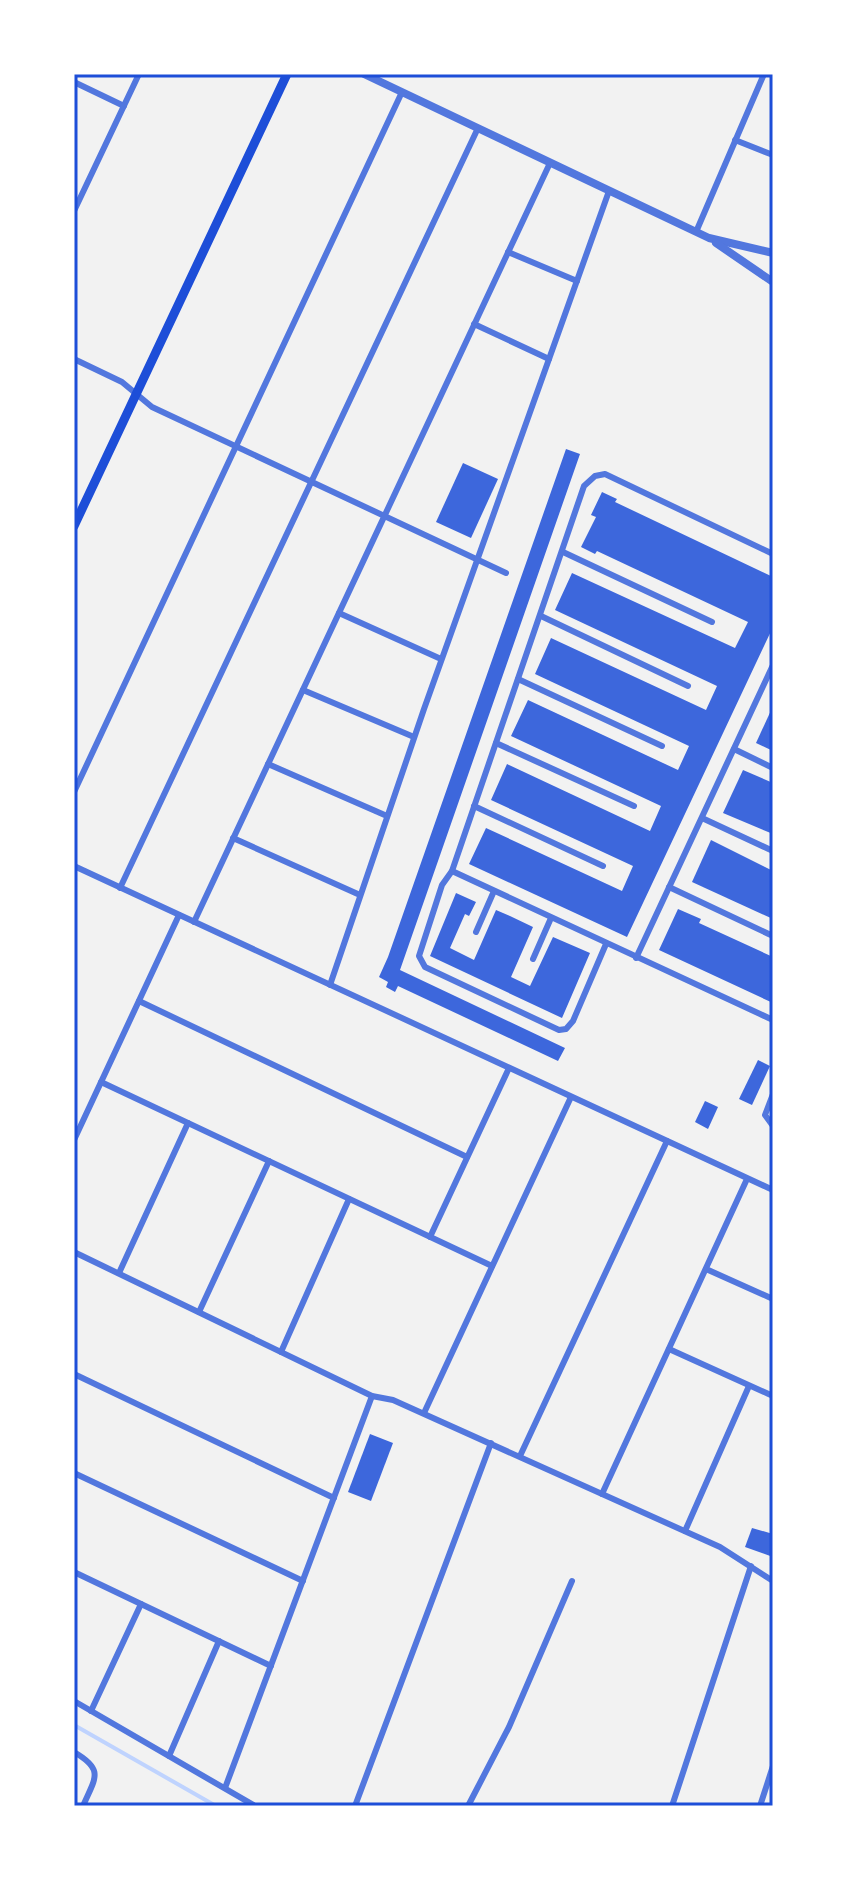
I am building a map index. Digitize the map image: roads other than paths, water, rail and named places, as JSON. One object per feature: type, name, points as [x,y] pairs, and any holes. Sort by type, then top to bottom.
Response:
[{"type":"main road","points":[[74,526],[287,74]]},
{"type":"street","points":[[74,211],[139,74]]},
{"type":"street","points":[[364,74],[709,238],[773,282]]},
{"type":"street","points":[[696,232],[764,74]]},
{"type":"street","points":[[74,82],[124,106]]},
{"type":"street","points":[[74,792],[402,92]]},
{"type":"street","points":[[120,888],[478,128]]},
{"type":"street","points":[[735,140],[773,155]]},
{"type":"street","points":[[194,922],[550,163]]},
{"type":"street","points":[[330,985],[441,659],[609,191]]},
{"type":"street","points":[[709,238],[773,253]]},
{"type":"street","points":[[508,252],[577,281]]},
{"type":"street","points":[[474,324],[549,359]]},
{"type":"street","points":[[74,359],[122,382],[152,407],[506,573]]},
{"type":"street","points":[[606,944],[570,1025],[559,1030],[422,964],[420,951],[442,885],[452,871],[587,482],[605,474],[773,554]]},
{"type":"street","points":[[563,552],[712,622]]},
{"type":"street","points":[[339,613],[441,659]]},
{"type":"street","points":[[541,616],[688,686]]},
{"type":"street","points":[[636,958],[734,749],[770,681],[773,665]]},
{"type":"street","points":[[518,679],[662,746]]},
{"type":"street","points":[[303,690],[414,737]]},
{"type":"street","points":[[496,743],[634,806]]},
{"type":"street","points":[[734,749],[773,768]]},
{"type":"street","points":[[268,764],[387,816]]},
{"type":"street","points":[[474,806],[603,866]]},
{"type":"street","points":[[702,818],[773,851]]},
{"type":"street","points":[[233,838],[360,895]]},
{"type":"street","points":[[74,866],[773,1190]]},
{"type":"street","points":[[452,871],[773,1020]]},
{"type":"street","points":[[669,887],[773,936]]},
{"type":"street","points":[[476,932],[494,891]]},
{"type":"street","points":[[74,1140],[179,915]]},
{"type":"street","points":[[533,959],[551,918]]},
{"type":"street","points":[[139,1001],[467,1157]]},
{"type":"street","points":[[430,1237],[509,1068]]},
{"type":"street","points":[[101,1082],[492,1266]]},
{"type":"street","points":[[773,1094],[765,1115],[773,1126]]},
{"type":"street","points":[[424,1413],[571,1097]]},
{"type":"street","points":[[119,1273],[188,1123]]},
{"type":"street","points":[[520,1456],[667,1141]]},
{"type":"street","points":[[199,1312],[269,1161]]},
{"type":"street","points":[[602,1494],[747,1179]]},
{"type":"street","points":[[281,1352],[349,1199]]},
{"type":"street","points":[[74,1252],[372,1396],[393,1400],[424,1413],[730,1552],[773,1581]]},
{"type":"street","points":[[706,1269],[773,1299]]},
{"type":"street","points":[[669,1349],[773,1396]]},
{"type":"street","points":[[74,1374],[334,1498]]},
{"type":"street","points":[[685,1531],[749,1386]]},
{"type":"street","points":[[225,1788],[372,1396]]},
{"type":"street","points":[[355,1806],[491,1443]]},
{"type":"street","points":[[74,1473],[303,1581]]},
{"type":"street","points":[[672,1806],[751,1566]]},
{"type":"street","points":[[74,1572],[271,1666]]},
{"type":"street","points":[[468,1806],[509,1727],[572,1581]]},
{"type":"street","points":[[91,1711],[141,1604]]},
{"type":"street","points":[[169,1756],[219,1641]]},
{"type":"street","points":[[74,1701],[255,1806]]},
{"type":"street","points":[[74,1752],[91,1763],[95,1770],[94,1782],[83,1806]]},
{"type":"street","points":[[760,1806],[773,1766]]},
{"type":"waterway","points":[[74,1725],[216,1806]]}]
